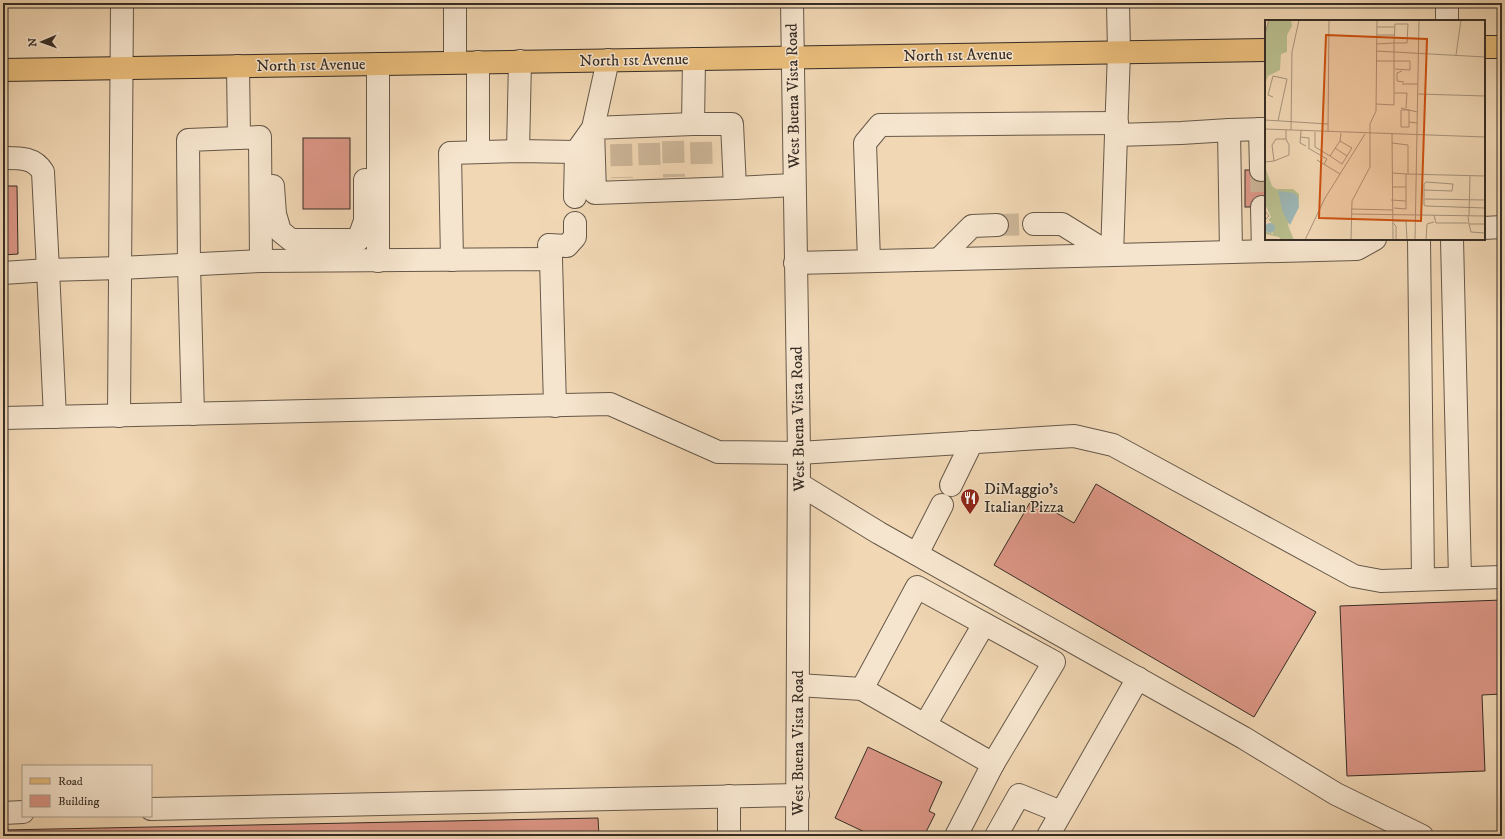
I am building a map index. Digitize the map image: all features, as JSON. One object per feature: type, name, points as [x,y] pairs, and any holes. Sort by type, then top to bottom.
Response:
[{"type":"main road","points":[[1485,47],[1502,47]]},
{"type":"main road","name":"North 1st Avenue","points":[[3,70],[1265,50]]},
{"type":"street","points":[[119,416],[122,3]]},
{"type":"street","points":[[455,3],[455,62]]},
{"type":"street","name":"West Buena Vista Road","points":[[792,3],[799,452],[797,836]]},
{"type":"street","points":[[1112,255],[1119,52],[1118,3]]},
{"type":"street","points":[[1447,3],[1447,20]]},
{"type":"street","points":[[688,131],[694,59]]},
{"type":"street","points":[[608,60],[593,128],[595,192],[622,185],[650,183],[702,182],[735,188],[794,185]]},
{"type":"street","points":[[518,151],[520,61]]},
{"type":"street","points":[[478,62],[478,152]]},
{"type":"street","points":[[378,64],[378,261]]},
{"type":"street","points":[[238,66],[239,138]]},
{"type":"street","points":[[260,159],[272,168],[276,220],[280,231],[291,240],[358,240],[365,221],[365,133],[378,106]]},
{"type":"street","points":[[593,128],[621,136],[688,131],[732,124],[735,188]]},
{"type":"street","points":[[869,261],[865,143],[880,125],[1116,129],[1181,133],[1263,129],[1261,170]]},
{"type":"street","points":[[575,197],[576,152],[593,128]]},
{"type":"street","points":[[1230,130],[1230,252]]},
{"type":"street","points":[[194,414],[189,265],[188,140],[260,137],[260,261]]},
{"type":"street","points":[[452,260],[450,153],[518,151],[576,152]]},
{"type":"street","points":[[3,158],[20,158],[30,160],[37,163],[43,172],[55,417]]},
{"type":"street","points":[[1262,207],[1263,251]]},
{"type":"street","points":[[555,406],[551,259],[549,245],[568,246],[575,238],[575,223]]},
{"type":"street","points":[[1034,224],[1062,224],[1112,255]]},
{"type":"street","points":[[939,259],[972,226],[997,225]]},
{"type":"street","points":[[1485,228],[1502,227]]},
{"type":"street","points":[[796,263],[1263,251],[1338,244],[1357,249],[1372,240]]},
{"type":"street","points":[[1419,240],[1423,579]]},
{"type":"street","points":[[1452,240],[1460,578]]},
{"type":"street","points":[[3,273],[260,261],[551,259]]},
{"type":"street","points":[[3,418],[610,404],[718,452],[799,452],[1074,436],[1113,445],[1354,576],[1381,581],[1502,577]]},
{"type":"street","points":[[951,485],[972,442]]},
{"type":"street","points":[[799,484],[879,533],[1244,738],[1336,794],[1422,836]]},
{"type":"street","points":[[917,554],[942,504]]},
{"type":"street","points":[[862,689],[917,587],[1054,662],[993,764],[956,836]]},
{"type":"street","points":[[925,725],[984,624]]},
{"type":"street","points":[[1048,836],[1060,812],[1138,678]]},
{"type":"street","points":[[798,685],[862,689],[993,764]]},
{"type":"street","points":[[152,809],[798,795]]},
{"type":"street","points":[[996,836],[1019,795],[1060,812]]},
{"type":"street","points":[[729,796],[730,836]]},
{"type":"street","points":[[3,813],[22,812]]},
{"type":"building","points":[[303,138],[350,138],[350,209],[303,209]]},
{"type":"building","points":[[1245,170],[1265,170],[1265,207],[1245,207]]},
{"type":"building","points":[[3,186],[17,186],[18,254],[3,255]]},
{"type":"building","points":[[1096,484],[1316,612],[1254,717],[994,565],[1032,499],[1074,523]]},
{"type":"building","points":[[1502,600],[1502,694],[1482,695],[1485,771],[1347,776],[1340,606]]},
{"type":"building","points":[[868,747],[942,782],[929,811],[935,814],[924,836],[873,836],[835,818]]},
{"type":"building","points":[[598,818],[599,836],[3,836],[3,830]]},
{"type":"building","points":[[720,834],[720,836],[606,836]]},
{"type":"tunnel","points":[[673,141],[674,177]]},
{"type":"tunnel","points":[[701,142],[702,175]]},
{"type":"tunnel","points":[[649,143],[650,176]]},
{"type":"tunnel","points":[[621,144],[622,178]]},
{"type":"tunnel","points":[[1261,170],[1262,207]]},
{"type":"tunnel","points":[[997,225],[1034,224]]},
{"type":"place","name":"DiMaggio's Italian Pizza","points":[[970,515]]}]
